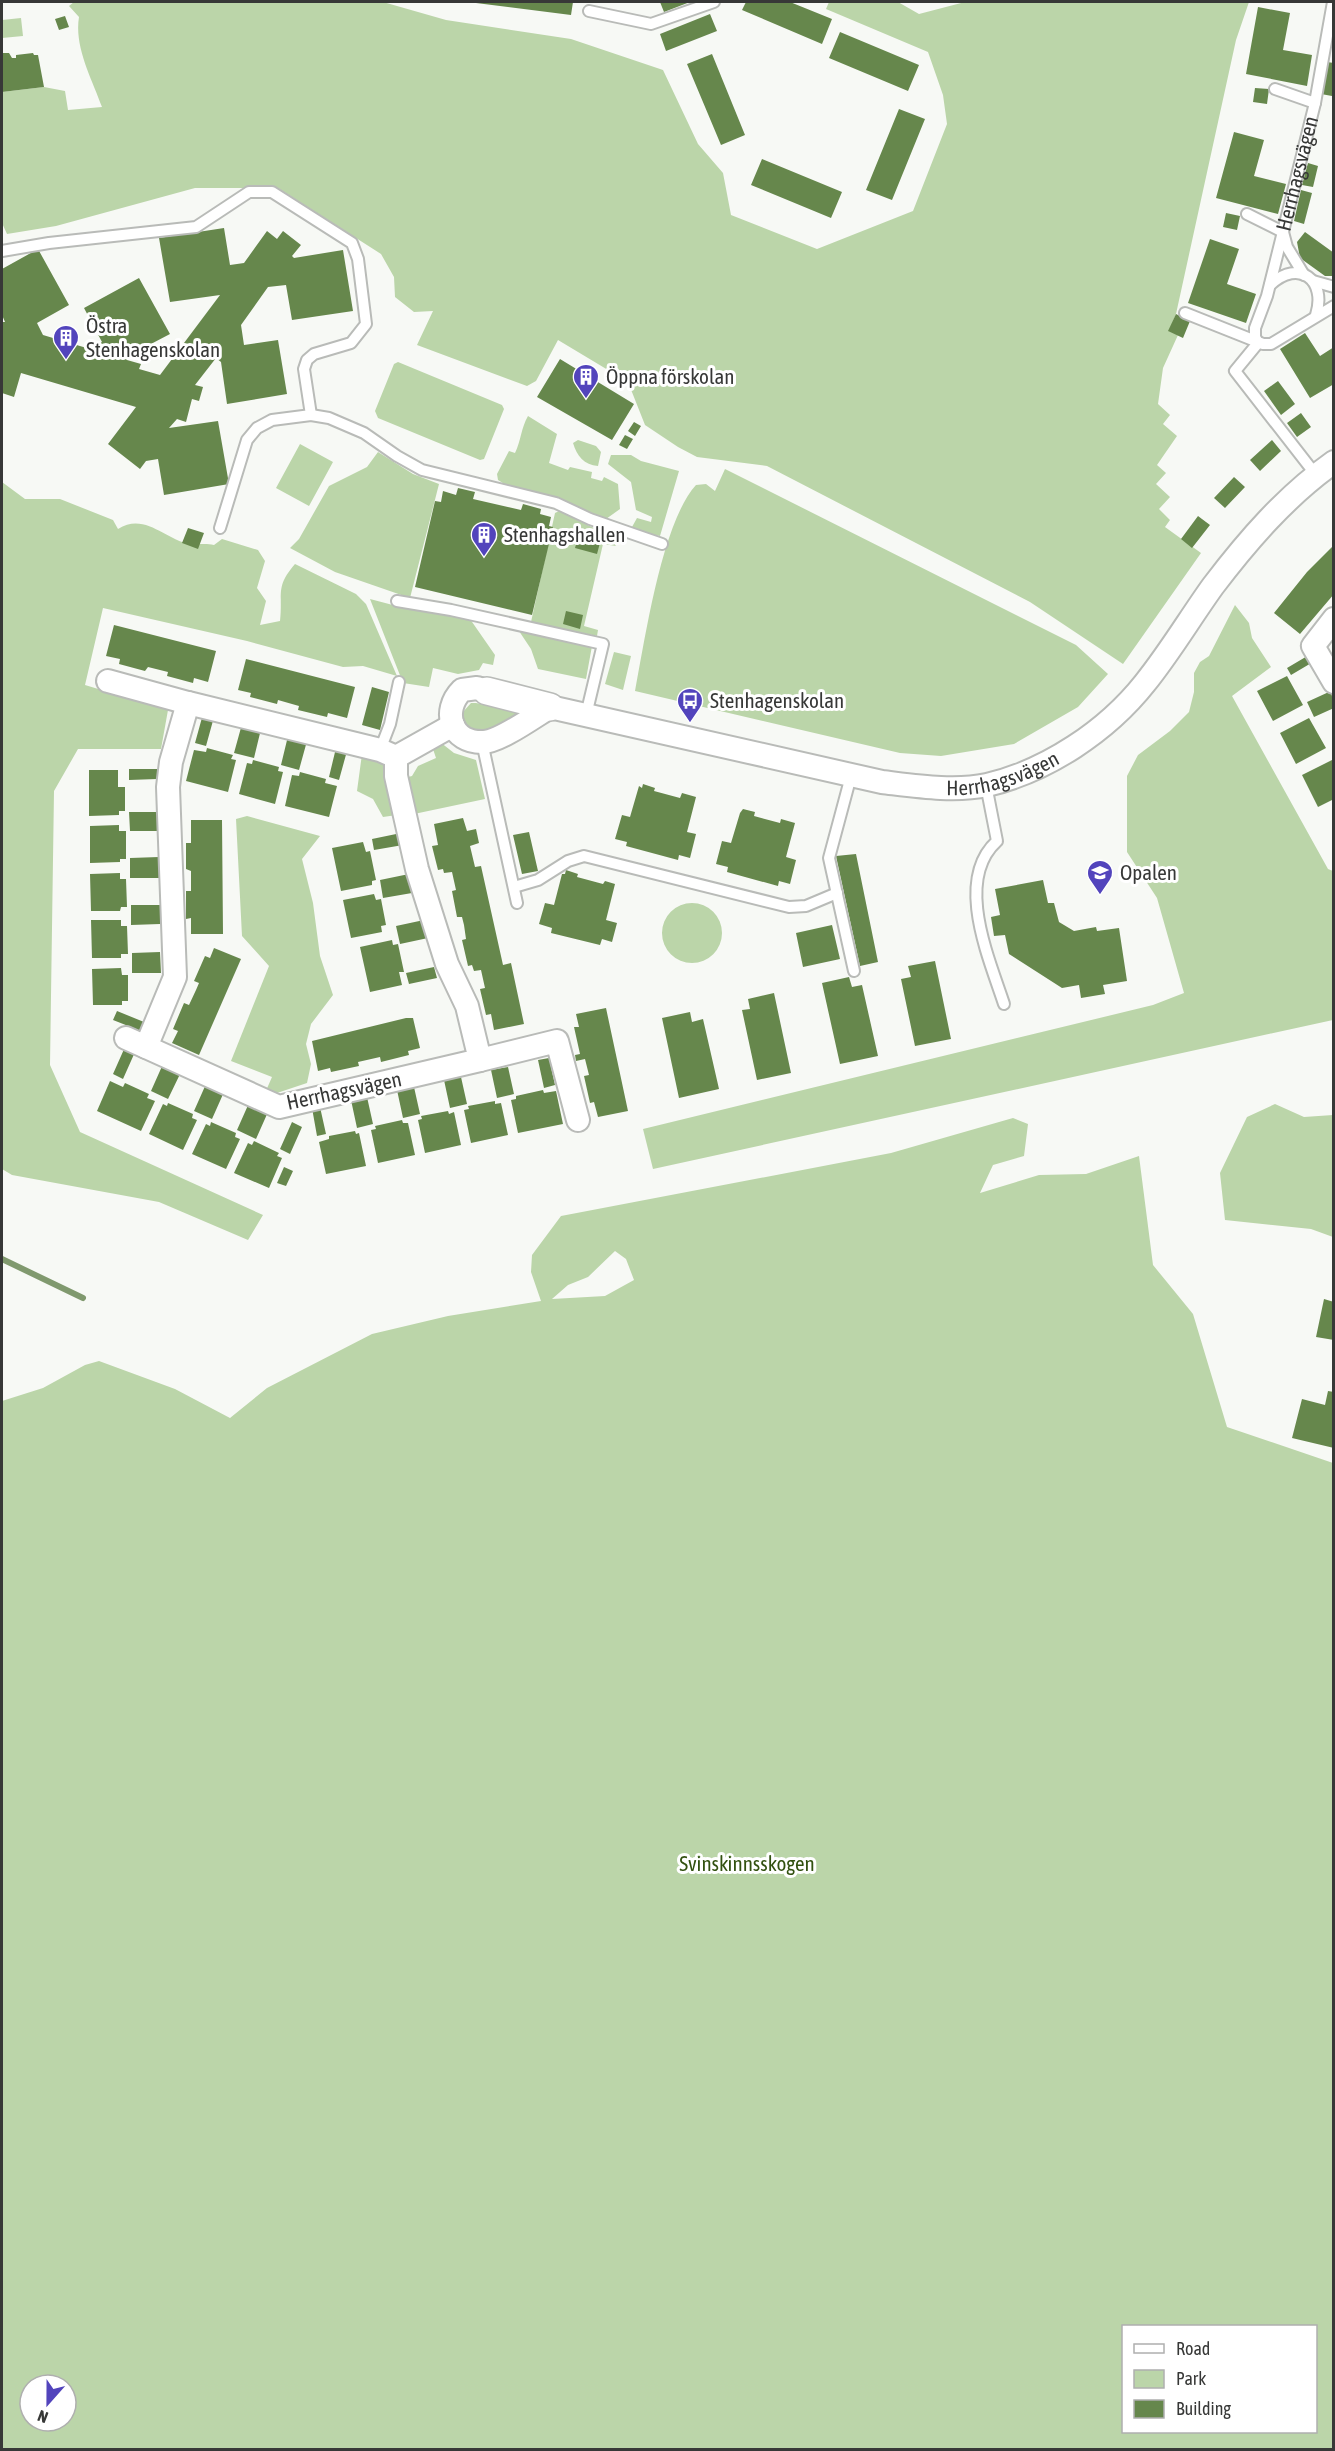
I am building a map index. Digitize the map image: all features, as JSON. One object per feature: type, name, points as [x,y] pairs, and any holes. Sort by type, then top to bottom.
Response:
[{"type":"street","name":"Herrhagsvägen","points":[[453,725],[449,715],[455,696],[462,690],[477,688],[550,707],[882,782],[924,787],[986,785],[1045,763],[1086,739],[1121,710],[1145,684],[1243,548],[1276,510],[1325,468]]},
{"type":"street","points":[[1334,619],[1313,646],[1334,682]]},
{"type":"street","points":[[108,681],[388,754],[453,725],[464,737],[482,742],[493,740],[550,707]]},
{"type":"street","name":"Herrhagsvägen","points":[[188,703],[171,762],[168,787],[175,977],[136,1043],[279,1107],[557,1041],[578,1120]]},
{"type":"street","points":[[388,754],[396,776],[417,869],[447,964],[467,1006],[480,1059]]},
{"type":"lane","points":[[589,11],[651,24],[714,2]]},
{"type":"lane","name":"Herrhagsvägen","points":[[1258,343],[1255,328],[1270,285],[1315,103],[1334,2]]},
{"type":"lane","points":[[1275,89],[1315,103]]},
{"type":"lane","points":[[2,251],[49,243],[196,227],[249,192],[273,192],[352,243],[358,259],[366,324],[351,343],[315,354],[307,360],[304,369],[311,415]]},
{"type":"lane","points":[[1247,214],[1283,232],[1287,247],[1320,297],[1316,315]]},
{"type":"lane","points":[[1270,285],[1287,273],[1295,272],[1334,286]]},
{"type":"lane","points":[[1185,313],[1258,343],[1271,344],[1334,306]]},
{"type":"lane","points":[[1258,343],[1235,371],[1325,468]]},
{"type":"lane","points":[[220,528],[247,440],[257,428],[272,420],[311,415],[329,418],[364,433],[422,470],[556,503],[590,519],[662,544]]},
{"type":"lane","points":[[397,601],[452,610],[603,644],[586,715]]},
{"type":"lane","points":[[388,754],[390,724],[399,682]]},
{"type":"lane","points":[[482,742],[517,903]]},
{"type":"lane","points":[[851,776],[829,858],[854,971]]},
{"type":"lane","points":[[986,785],[997,841],[985,852],[978,873],[976,891],[986,948],[1004,1004]]},
{"type":"lane","points":[[514,887],[538,880],[568,861],[584,856],[789,907],[806,906],[837,893]]},
{"type":"green space","points":[[74,2],[383,2],[446,20],[571,39],[663,70],[698,144],[723,173],[731,215],[817,249],[913,211],[947,124],[943,95],[928,52],[826,9],[829,2],[898,2],[919,14],[965,2],[1249,2],[1236,40],[1176,314],[1169,331],[1178,335],[1163,368],[1158,404],[1170,415],[1163,424],[1177,436],[1157,465],[1166,473],[1156,484],[1170,497],[1159,509],[1170,520],[1165,527],[1201,553],[1123,664],[1030,602],[767,466],[697,457],[678,447],[645,425],[628,382],[558,340],[536,381],[527,386],[417,345],[433,311],[414,312],[395,297],[394,277],[381,254],[278,188],[195,188],[56,226],[7,234],[2,223],[2,92],[44,87],[65,91],[68,110],[102,107],[81,51],[79,17],[69,6]]},
{"type":"green space","points":[[21,18],[23,36],[2,38],[2,20]]},
{"type":"green space","points":[[398,362],[502,405],[504,409],[484,459],[480,460],[378,418],[375,411],[394,364]]},
{"type":"green space","points":[[528,416],[557,434],[549,463],[568,470],[570,467],[592,472],[591,478],[602,481],[604,477],[618,484],[620,509],[606,519],[553,496],[509,487],[498,480],[497,474],[509,451],[515,453]]},
{"type":"green space","points":[[578,440],[596,446],[601,452],[598,466],[585,462],[579,456],[573,443]]},
{"type":"green space","points":[[300,444],[333,462],[309,506],[276,488]]},
{"type":"green space","points":[[378,452],[413,474],[439,484],[410,598],[335,572],[290,548],[299,539],[329,486],[367,467]]},
{"type":"green space","points":[[611,455],[631,455],[641,461],[679,471],[660,536],[635,531],[632,527],[637,518],[651,522],[652,517],[636,510],[631,482],[608,464]]},
{"type":"green space","points":[[725,469],[1076,645],[1108,674],[1078,707],[1014,744],[941,756],[900,753],[635,691],[656,582],[674,525],[684,502],[696,485],[706,484],[715,491]]},
{"type":"green space","points":[[2,482],[25,499],[60,499],[113,520],[118,529],[128,525],[146,525],[181,542],[214,545],[222,539],[258,550],[265,561],[257,588],[266,601],[260,625],[280,621],[282,585],[295,564],[356,594],[366,604],[397,676],[363,666],[343,667],[247,641],[103,608],[85,685],[168,710],[161,749],[78,749],[54,791],[50,1065],[80,1132],[263,1215],[248,1240],[159,1202],[12,1175],[2,1169]]},
{"type":"green space","points":[[559,511],[606,534],[616,546],[603,544],[584,626],[598,630],[597,636],[531,622],[555,513]]},
{"type":"green space","points":[[370,599],[408,609],[470,619],[495,655],[493,665],[483,663],[479,670],[458,674],[433,668],[429,687],[403,683]]},
{"type":"green space","points":[[1235,605],[1249,623],[1252,638],[1271,667],[1232,696],[1328,869],[1333,871],[1333,1020],[653,1169],[643,1129],[1153,1005],[1184,993],[1157,898],[1127,852],[1127,776],[1138,755],[1170,731],[1189,712],[1194,692],[1194,673],[1200,662],[1209,656]]},
{"type":"green space","points":[[519,631],[592,646],[586,679],[538,669],[531,649]]},
{"type":"green space","points":[[614,652],[631,656],[623,690],[605,684]]},
{"type":"green space","points":[[471,703],[522,712],[485,734],[463,726],[462,713]]},
{"type":"green space","points":[[440,742],[454,753],[476,760],[485,799],[414,814],[408,777],[412,776],[418,766],[436,758],[432,746]]},
{"type":"green space","points":[[362,754],[383,762],[386,766],[397,815],[383,817],[373,799],[357,791]]},
{"type":"green space","points":[[247,816],[320,836],[302,859],[313,903],[320,956],[333,995],[311,1024],[306,1044],[311,1064],[307,1083],[277,1093],[265,1093],[272,1077],[231,1061],[269,966],[242,936],[236,819]]},
{"type":"green space","points":[[686,903],[698,903],[714,911],[720,921],[722,933],[720,945],[714,955],[698,963],[686,963],[670,955],[662,939],[662,927],[670,911]]},
{"type":"green space","points":[[1275,1104],[1304,1117],[1333,1115],[1333,1237],[1311,1229],[1225,1220],[1220,1173],[1247,1117]]},
{"type":"green space","name":"Svinskinnsskogen","points":[[1013,1118],[1028,1124],[1024,1156],[993,1165],[980,1193],[1039,1175],[1086,1174],[1139,1156],[1153,1265],[1193,1314],[1227,1427],[1333,1463],[1333,2449],[2,2449],[2,1401],[43,1388],[85,1365],[99,1361],[175,1389],[230,1418],[267,1388],[372,1334],[448,1316],[541,1301],[531,1272],[532,1255],[561,1216],[891,1153]],"holes":[[[615,1251],[626,1259],[634,1280],[605,1296],[552,1299],[568,1285],[588,1277]]]},
{"type":"building","points":[[468,2],[573,2],[571,15]]},
{"type":"building","points":[[660,2],[690,2],[664,12]]},
{"type":"building","points":[[746,2],[790,2],[832,19],[822,44],[742,10]]},
{"type":"building","points":[[1258,7],[1290,13],[1283,50],[1312,55],[1307,86],[1246,74]]},
{"type":"building","points":[[710,14],[717,31],[666,51],[660,34]]},
{"type":"building","points":[[65,16],[69,27],[59,30],[55,19]]},
{"type":"building","points":[[840,32],[919,65],[908,91],[829,58]]},
{"type":"building","points":[[2,53],[9,53],[12,58],[16,58],[16,55],[33,53],[38,55],[44,87],[2,92]]},
{"type":"building","points":[[712,54],[745,135],[721,145],[687,64]]},
{"type":"building","points":[[1327,62],[1334,63],[1332,96],[1321,94]]},
{"type":"building","points":[[1255,88],[1269,89],[1267,104],[1253,102]]},
{"type":"building","points":[[899,109],[925,119],[892,200],[866,190]]},
{"type":"building","points":[[1234,132],[1264,140],[1254,176],[1286,184],[1278,214],[1216,198]]},
{"type":"building","points":[[762,159],[842,192],[831,218],[751,185]]},
{"type":"building","points":[[1308,163],[1318,166],[1313,187],[1302,185]]},
{"type":"building","points":[[1301,190],[1312,193],[1304,224],[1294,221]]},
{"type":"building","points":[[1226,213],[1240,216],[1237,230],[1223,227]]},
{"type":"building","name":"Östra Stenhagenskolan","points":[[224,228],[230,265],[244,263],[267,231],[277,239],[283,231],[301,245],[292,256],[294,258],[343,250],[353,311],[292,320],[286,285],[268,287],[241,325],[244,345],[278,340],[287,394],[227,404],[221,362],[216,358],[195,385],[203,387],[199,401],[192,399],[186,422],[177,419],[169,428],[218,421],[229,484],[164,495],[158,459],[146,461],[140,469],[108,444],[136,407],[21,373],[14,397],[2,393],[2,322],[5,322],[2,315],[2,269],[38,249],[69,305],[37,323],[43,335],[90,349],[102,342],[84,308],[139,278],[170,334],[128,356],[127,360],[141,364],[139,369],[160,375],[220,295],[170,302],[159,238]]},
{"type":"building","points":[[1305,232],[1334,253],[1334,276],[1325,276],[1300,258],[1297,242]]},
{"type":"building","points":[[1210,239],[1239,249],[1227,284],[1256,294],[1246,323],[1188,303]]},
{"type":"building","points":[[1176,314],[1190,321],[1183,338],[1168,331]]},
{"type":"building","points":[[1305,333],[1320,356],[1334,347],[1334,384],[1310,398],[1280,349]]},
{"type":"building","name":"Öppna förskolan","points":[[560,359],[634,404],[612,440],[537,397]]},
{"type":"building","points":[[1278,381],[1295,404],[1281,415],[1264,391]]},
{"type":"building","points":[[1301,413],[1311,427],[1297,437],[1287,423]]},
{"type":"building","points":[[634,422],[641,426],[635,436],[628,431]]},
{"type":"building","points":[[625,435],[633,439],[627,449],[619,445]]},
{"type":"building","points":[[1272,440],[1281,451],[1260,471],[1250,460]]},
{"type":"building","points":[[1234,477],[1245,487],[1225,508],[1214,498]]},
{"type":"building","name":"Stenhagshallen","points":[[458,488],[475,492],[473,499],[521,510],[523,504],[541,509],[540,514],[551,517],[549,526],[553,527],[532,615],[415,587],[435,501],[441,502],[443,491],[456,495]]},
{"type":"building","points":[[1198,516],[1210,525],[1192,548],[1181,539]]},
{"type":"building","points":[[188,528],[204,533],[198,549],[182,543]]},
{"type":"building","points":[[579,534],[601,539],[597,554],[575,548]]},
{"type":"building","points":[[1334,545],[1334,594],[1300,634],[1274,613],[1307,572]]},
{"type":"building","points":[[566,611],[583,615],[580,629],[563,624]]},
{"type":"building","points":[[114,625],[216,651],[208,682],[194,678],[193,683],[167,676],[168,672],[148,667],[145,671],[119,664],[120,659],[106,656]]},
{"type":"building","points":[[1309,655],[1313,662],[1291,675],[1287,668]]},
{"type":"building","points":[[246,659],[355,687],[347,718],[328,713],[327,717],[298,710],[299,706],[278,700],[277,704],[250,697],[251,693],[238,690]]},
{"type":"building","points":[[1287,676],[1303,705],[1273,721],[1257,691]]},
{"type":"building","points":[[372,687],[389,692],[380,730],[362,725]]},
{"type":"building","points":[[1331,691],[1334,708],[1314,717],[1307,702]]},
{"type":"building","points":[[203,714],[214,717],[206,746],[195,743]]},
{"type":"building","points":[[1309,718],[1326,748],[1296,764],[1280,733]]},
{"type":"building","points":[[242,724],[261,729],[254,758],[234,753]]},
{"type":"building","points":[[288,736],[307,741],[299,770],[281,765]]},
{"type":"building","points":[[207,748],[233,755],[231,759],[236,760],[228,792],[186,781],[194,750],[206,752]]},
{"type":"building","points":[[336,748],[347,751],[339,780],[329,777]]},
{"type":"building","points":[[253,760],[279,767],[278,771],[283,772],[275,804],[239,794],[247,763],[252,764]]},
{"type":"building","points":[[1332,760],[1334,799],[1318,807],[1302,775]]},
{"type":"building","points":[[129,769],[157,769],[157,779],[129,780]]},
{"type":"building","points":[[89,770],[118,770],[118,787],[125,787],[125,811],[119,811],[119,815],[89,816]]},
{"type":"building","points":[[300,772],[326,779],[325,783],[337,786],[329,817],[285,806],[292,775],[299,776]]},
{"type":"building","points":[[643,784],[655,788],[654,791],[680,798],[682,793],[696,797],[687,832],[696,834],[690,858],[679,855],[678,860],[626,846],[627,842],[615,839],[622,815],[630,817],[639,786],[642,788]]},
{"type":"building","points":[[743,809],[755,812],[754,816],[780,823],[781,819],[795,823],[786,857],[796,860],[790,884],[779,881],[778,886],[727,872],[728,867],[716,864],[722,841],[731,843]]},
{"type":"building","points":[[129,812],[158,812],[158,831],[130,831]]},
{"type":"building","points":[[463,818],[467,831],[476,829],[479,843],[470,846],[475,867],[481,866],[503,965],[511,963],[524,1024],[494,1030],[491,1014],[486,1015],[480,989],[485,988],[481,970],[474,971],[472,965],[468,966],[462,940],[466,939],[464,925],[462,917],[457,917],[452,891],[456,890],[452,872],[444,873],[443,869],[438,870],[432,846],[438,845],[434,824]]},
{"type":"building","points":[[191,820],[222,820],[223,934],[191,934],[191,918],[186,919],[186,891],[191,891],[191,871],[186,869],[186,843],[191,843]]},
{"type":"building","points":[[119,825],[119,831],[126,831],[126,859],[120,859],[120,862],[90,863],[90,826]]},
{"type":"building","points":[[529,832],[538,871],[522,874],[513,835]]},
{"type":"building","points":[[401,833],[403,845],[374,850],[372,839]]},
{"type":"building","points":[[363,842],[366,852],[370,851],[376,880],[372,881],[372,885],[341,891],[332,848]]},
{"type":"building","points":[[856,854],[878,962],[860,966],[836,856]]},
{"type":"building","points":[[159,857],[159,878],[130,878],[130,858]]},
{"type":"building","points":[[566,870],[578,874],[577,877],[603,884],[605,881],[615,884],[606,920],[617,923],[612,942],[602,939],[600,945],[551,933],[552,928],[539,924],[545,903],[554,905],[562,874],[565,874]]},
{"type":"building","points":[[120,873],[120,879],[126,879],[127,907],[121,907],[120,911],[91,911],[90,874]]},
{"type":"building","points":[[409,874],[412,893],[383,898],[380,880]]},
{"type":"building","name":"Opalen","points":[[1043,880],[1048,903],[1054,903],[1059,922],[1074,931],[1096,927],[1097,931],[1119,928],[1127,981],[1103,985],[1105,994],[1081,998],[1079,985],[1062,988],[1009,954],[1005,935],[994,936],[991,917],[1000,915],[995,889]]},
{"type":"building","points":[[374,894],[376,900],[381,899],[386,925],[381,926],[382,932],[351,938],[343,900]]},
{"type":"building","points":[[131,905],[160,905],[160,924],[131,925]]},
{"type":"building","points":[[91,920],[121,920],[121,926],[127,926],[128,954],[121,954],[121,958],[92,958]]},
{"type":"building","points":[[424,920],[428,938],[400,944],[396,926]]},
{"type":"building","points":[[832,925],[840,959],[803,967],[796,933]]},
{"type":"building","points":[[392,940],[393,945],[398,944],[404,972],[399,972],[402,985],[370,992],[360,947]]},
{"type":"building","points":[[214,948],[241,959],[199,1055],[172,1043],[178,1031],[173,1029],[184,1003],[189,1005],[196,990],[199,983],[194,981],[205,956],[210,958]]},
{"type":"building","points":[[160,952],[161,973],[132,973],[132,953]]},
{"type":"building","points":[[935,961],[951,1039],[915,1046],[901,979],[911,977],[908,966]]},
{"type":"building","points":[[434,967],[437,978],[409,984],[406,973]]},
{"type":"building","points":[[121,968],[122,975],[128,975],[128,1001],[122,1001],[122,1005],[93,1005],[92,969]]},
{"type":"building","points":[[849,977],[852,987],[862,985],[878,1056],[840,1064],[822,983]]},
{"type":"building","points":[[774,993],[791,1073],[757,1080],[742,1010],[750,1009],[748,999]]},
{"type":"building","points":[[606,1008],[628,1111],[598,1117],[594,1102],[590,1103],[584,1076],[589,1075],[585,1059],[576,1061],[575,1055],[580,1054],[574,1027],[579,1027],[576,1014]]},
{"type":"building","points":[[117,1011],[144,1022],[141,1031],[113,1020]]},
{"type":"building","points":[[690,1012],[692,1022],[703,1019],[719,1089],[679,1098],[662,1018]]},
{"type":"building","points":[[413,1018],[420,1048],[408,1051],[409,1055],[381,1062],[380,1057],[358,1062],[359,1066],[331,1072],[330,1068],[318,1071],[312,1041]]},
{"type":"building","points":[[125,1047],[135,1052],[123,1079],[113,1074]]},
{"type":"building","points":[[549,1058],[555,1085],[544,1088],[538,1060]]},
{"type":"building","points":[[163,1064],[181,1072],[168,1099],[151,1091]]},
{"type":"building","points":[[508,1067],[514,1094],[497,1098],[491,1070]]},
{"type":"building","points":[[461,1077],[467,1104],[450,1108],[444,1080]]},
{"type":"building","points":[[110,1081],[123,1087],[125,1083],[149,1094],[147,1098],[155,1101],[141,1131],[97,1111]]},
{"type":"building","points":[[206,1084],[224,1092],[212,1119],[194,1111]]},
{"type":"building","points":[[414,1087],[420,1114],[403,1118],[397,1090]]},
{"type":"building","points":[[543,1090],[544,1093],[556,1091],[563,1124],[518,1133],[511,1100],[516,1099],[516,1096]]},
{"type":"building","points":[[367,1097],[373,1124],[357,1128],[351,1100]]},
{"type":"building","points":[[495,1101],[495,1104],[501,1103],[508,1135],[471,1143],[464,1110],[469,1109],[468,1106]]},
{"type":"building","points":[[168,1103],[193,1114],[192,1118],[197,1120],[183,1150],[149,1134],[163,1104],[167,1106]]},
{"type":"building","points":[[249,1103],[268,1112],[256,1139],[237,1130]]},
{"type":"building","points":[[320,1107],[326,1134],[317,1136],[312,1108]]},
{"type":"building","points":[[448,1111],[449,1114],[454,1112],[461,1145],[425,1153],[418,1120],[422,1119],[421,1116]]},
{"type":"building","points":[[402,1120],[403,1123],[408,1123],[415,1155],[378,1163],[371,1130],[376,1129],[375,1126]]},
{"type":"building","points":[[211,1122],[236,1133],[235,1137],[240,1139],[226,1169],[192,1154],[206,1124],[210,1126]]},
{"type":"building","points":[[292,1122],[302,1127],[290,1154],[280,1149]]},
{"type":"building","points":[[355,1131],[356,1134],[359,1133],[366,1166],[326,1174],[319,1142],[329,1139],[329,1136]]},
{"type":"building","points":[[254,1141],[279,1153],[277,1156],[282,1158],[269,1188],[234,1173],[248,1143],[252,1145]]},
{"type":"building","points":[[284,1167],[293,1171],[286,1186],[277,1183]]},
{"type":"building","points":[[1324,1299],[1334,1302],[1334,1340],[1316,1337]]},
{"type":"building","points":[[1328,1391],[1334,1392],[1334,1448],[1292,1438],[1302,1399],[1325,1405]]},
{"type":"waterway","points":[[2,1259],[83,1298]]},
{"type":"place","name":"Östra Stenhagenskolan","points":[[66,361]]},
{"type":"place","name":"Öppna förskolan","points":[[586,400]]},
{"type":"place","name":"Stenhagshallen","points":[[484,558]]},
{"type":"place","name":"Stenhagenskolan","points":[[690,724]]},
{"type":"place","name":"Opalen","points":[[1100,896]]}]
